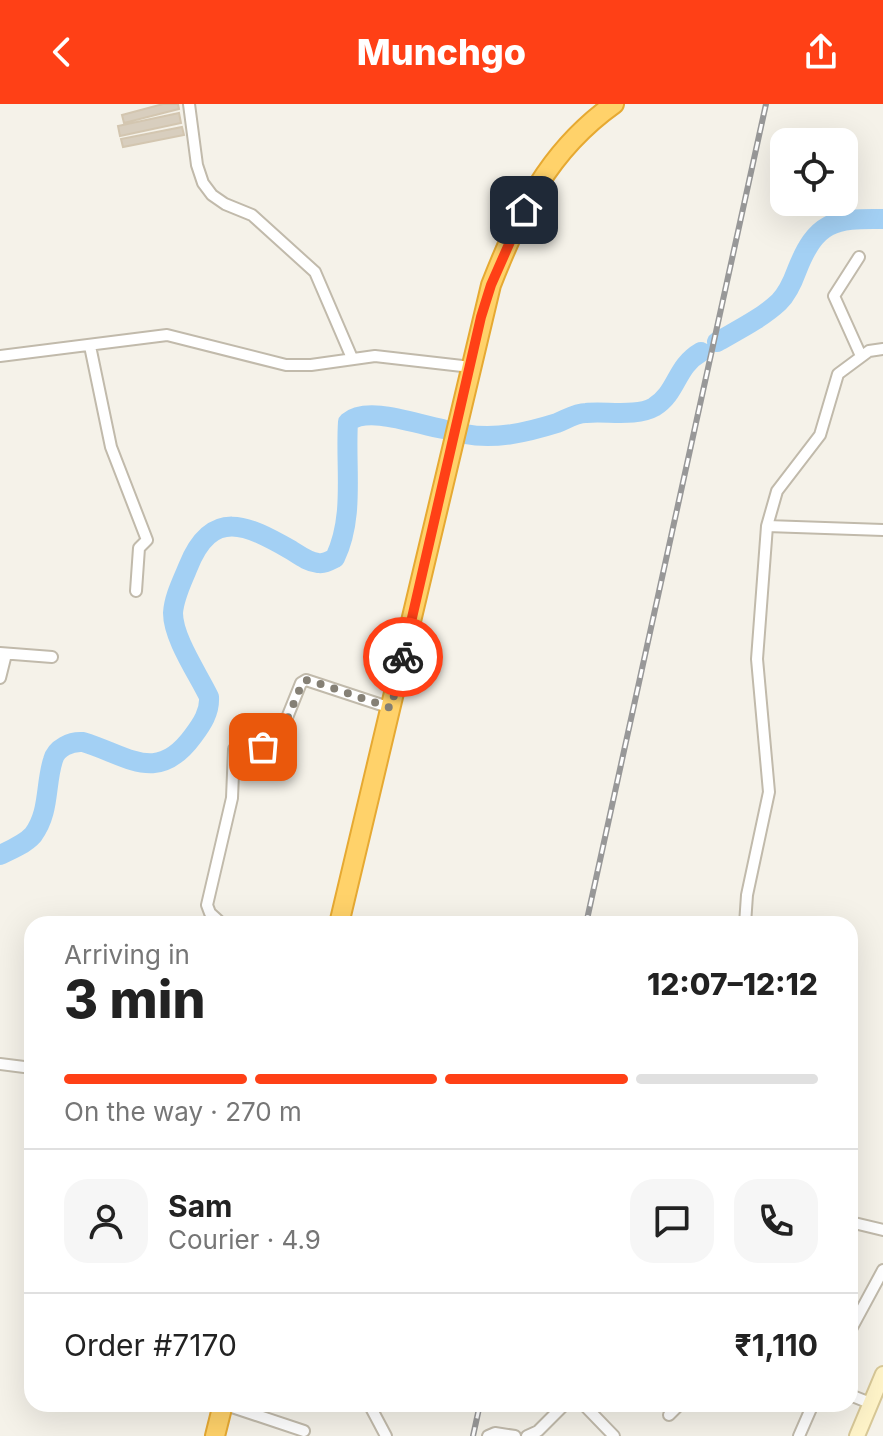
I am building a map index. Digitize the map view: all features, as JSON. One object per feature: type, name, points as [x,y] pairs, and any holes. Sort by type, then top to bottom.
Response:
[{"type":"highway","points":[[341,916],[491,285],[524,210],[552,161],[573,138],[614,104]]},
{"type":"highway","points":[[215,1436],[221,1412]]},
{"type":"main road","points":[[857,1436],[882,1379]]},
{"type":"street","points":[[189,104],[197,165],[203,183],[212,195],[225,204],[252,215],[315,272],[352,358]]},
{"type":"street","points":[[859,257],[834,296],[861,356]]},
{"type":"street","points":[[0,356],[167,335],[286,365],[311,365],[352,358],[403,358],[471,367]]},
{"type":"street","points":[[90,346],[111,447],[147,541],[139,548],[136,591]]},
{"type":"street","points":[[746,916],[747,895],[769,792],[757,659],[767,526],[777,491],[820,435],[838,374],[869,351],[883,349]]},
{"type":"street","points":[[767,526],[883,530]]},
{"type":"street","points":[[0,678],[3,653],[52,657]]},
{"type":"street","points":[[213,916],[207,905],[232,798],[234,749],[276,745],[301,683],[306,680],[391,708]]},
{"type":"street","points":[[0,1064],[24,1067]]},
{"type":"street","points":[[858,1224],[883,1230]]},
{"type":"street","points":[[858,1316],[883,1270]]},
{"type":"street","points":[[858,1398],[870,1403]]},
{"type":"street","points":[[247,1412],[304,1431]]},
{"type":"street","points":[[373,1412],[386,1436]]},
{"type":"street","points":[[527,1436],[538,1431],[557,1412]]},
{"type":"street","points":[[591,1412],[614,1436]]},
{"type":"street","points":[[669,1415],[672,1412]]},
{"type":"street","points":[[799,1436],[807,1412]]},
{"type":"street","points":[[488,1436],[495,1433],[515,1436]]},
{"type":"building","points":[[163,104],[178,104],[179,109],[124,123],[122,115]]},
{"type":"building","points":[[179,113],[181,123],[120,136],[118,126]]},
{"type":"building","points":[[182,127],[184,135],[123,147],[121,139]]},
{"type":"waterway","points":[[717,342],[779,302],[790,287],[811,242],[828,226],[851,220],[883,219]]},
{"type":"waterway","points":[[465,434],[512,434],[582,413],[647,410],[662,401],[686,365],[701,352]]},
{"type":"waterway","points":[[0,855],[33,835],[45,808],[53,760],[65,746],[83,742],[142,763],[155,763],[167,760],[180,751],[199,727],[207,713],[209,697],[181,644],[173,613],[188,567],[208,536],[220,529],[245,529],[311,561],[329,561],[335,558],[345,526],[348,422],[368,415],[443,429]]},
{"type":"railway","points":[[588,916],[766,104]]},
{"type":"railway","points":[[473,1436],[478,1412]]},
{"type":"way so far","points":[[263,747],[277,744],[303,681],[309,680],[391,708],[403,657]]},
{"type":"route","points":[[403,657],[481,317],[504,252],[524,210]]}]
